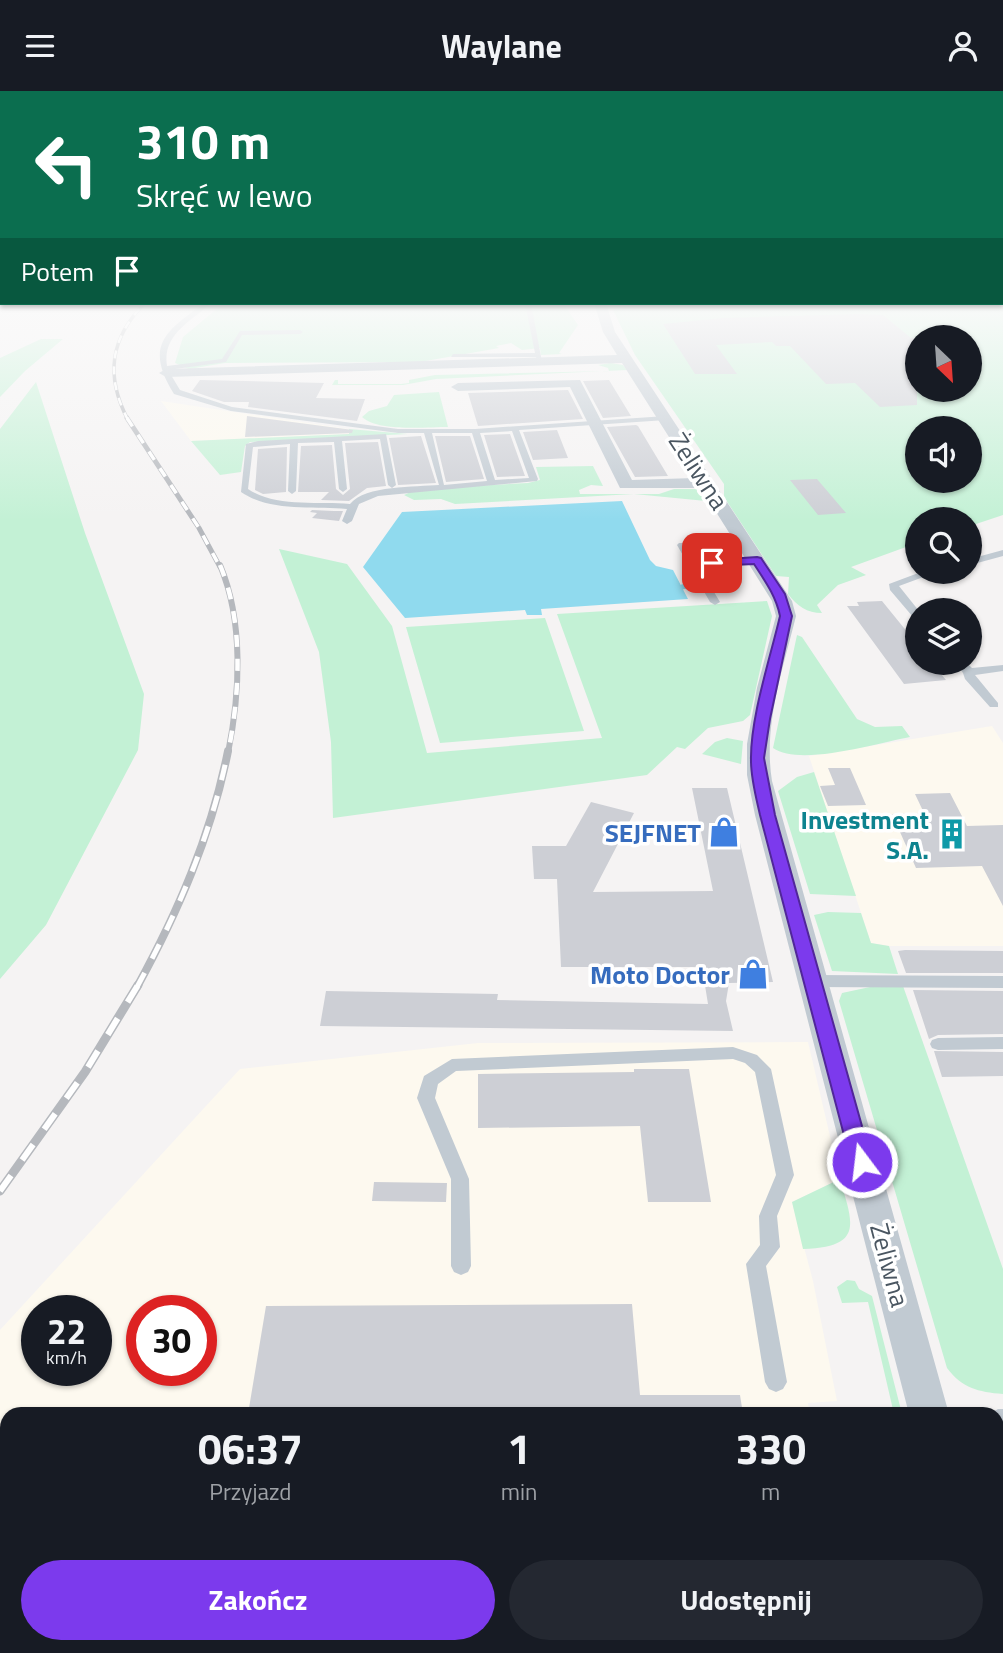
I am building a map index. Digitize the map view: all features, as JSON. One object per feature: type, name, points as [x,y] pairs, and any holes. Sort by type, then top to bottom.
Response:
[{"type":"street","name":"Żeliwna","points":[[637,375],[779,594],[786,616],[763,719],[757,758],[758,772],[811,981],[927,1407]]},
{"type":"street","points":[[458,387],[575,383],[626,485],[708,484]]},
{"type":"lane","points":[[168,375],[177,391],[231,409],[347,426],[424,432]]},
{"type":"lane","points":[[352,507],[326,503],[275,502],[247,494],[244,490],[249,446],[424,432],[515,429],[666,418]]},
{"type":"lane","points":[[347,521],[352,507],[359,499],[383,491],[534,479],[515,429]]},
{"type":"lane","points":[[475,431],[491,480]]},
{"type":"lane","points":[[424,432],[441,483]]},
{"type":"lane","points":[[383,436],[393,485]]},
{"type":"lane","points":[[338,439],[343,489]]},
{"type":"lane","points":[[292,491],[294,441]]},
{"type":"lane","points":[[682,545],[715,602]]},
{"type":"lane","points":[[982,559],[1003,553]]},
{"type":"lane","points":[[693,564],[757,560]]},
{"type":"lane","points":[[905,581],[894,584],[894,588],[905,601]]},
{"type":"lane","points":[[982,668],[1003,668]]},
{"type":"lane","points":[[968,675],[993,705]]},
{"type":"lane","points":[[811,981],[1003,982]]},
{"type":"lane","points":[[938,1044],[1003,1043]]},
{"type":"lane","points":[[461,1266],[460,1179],[426,1098],[430,1081],[452,1065],[733,1053],[751,1059],[763,1069],[785,1175],[768,1216],[770,1247],[756,1264],[776,1382]]},
{"type":"shaded area","points":[[161,401],[349,429],[350,434],[191,441]]},
{"type":"shaded area","points":[[992,726],[1003,743],[1003,946],[889,946],[871,943],[809,756]]},
{"type":"shaded area","points":[[808,1042],[840,1179],[792,1202],[813,1281],[837,1401],[808,1403],[809,1407],[0,1407],[0,1330],[21,1307],[21,1386],[112,1386],[112,1295],[32,1295],[240,1069],[478,1043]]},
{"type":"green space","points":[[0,375],[21,375],[0,397]]},
{"type":"green space","points":[[435,375],[522,375],[436,379],[403,385],[332,385],[335,380],[338,380],[338,384],[401,384]]},
{"type":"green space","points":[[649,375],[905,375],[905,403],[982,403],[982,375],[1003,375],[1003,515],[982,522],[982,507],[905,507],[905,547],[851,567],[866,575],[838,585],[817,605],[822,613],[803,608],[788,594],[789,577],[776,576],[724,497],[724,484]]},
{"type":"green space","points":[[36,382],[85,533],[144,694],[138,750],[46,925],[0,979],[0,429]]},
{"type":"green space","points":[[439,392],[448,427],[390,427],[369,422],[362,417],[369,411],[387,406],[394,395]]},
{"type":"green space","points":[[349,429],[408,434],[250,442],[245,446],[241,472],[220,475],[191,441],[349,434]]},
{"type":"green space","points":[[593,466],[603,486],[591,485],[579,490],[580,494],[634,494],[455,504],[441,499],[414,500],[404,495],[418,489],[528,483],[540,480],[536,467]]},
{"type":"green space","points":[[703,489],[706,501],[634,494]]},
{"type":"green space","points":[[279,549],[347,564],[392,626],[427,753],[602,738],[557,614],[767,601],[772,616],[750,715],[743,721],[708,728],[685,749],[677,747],[647,775],[333,818],[331,742],[319,652]]},
{"type":"green space","points":[[545,618],[584,731],[440,743],[406,627]]},
{"type":"green space","points":[[797,635],[802,637],[857,719],[875,727],[902,726],[910,737],[820,754],[785,753],[773,748]]},
{"type":"green space","points":[[727,738],[743,741],[741,764],[702,754],[715,742]]},
{"type":"green space","points":[[814,772],[856,896],[810,894],[778,791],[797,777]]},
{"type":"green space","points":[[828,912],[861,913],[871,943],[889,946],[898,974],[832,971],[814,915]]},
{"type":"green space","points":[[903,986],[1003,1269],[1003,1394],[971,1388],[947,1368],[839,1001],[842,993],[870,987]]},
{"type":"green space","points":[[840,1179],[850,1220],[845,1238],[836,1244],[803,1249],[792,1202]]},
{"type":"green space","points":[[847,1280],[855,1281],[859,1289],[872,1296],[900,1407],[892,1407],[868,1302],[842,1303],[837,1287]]},
{"type":"water","points":[[622,501],[650,560],[656,566],[673,570],[688,599],[541,609],[542,615],[527,615],[525,610],[405,618],[363,567],[402,512]]},
{"type":"building","points":[[817,375],[905,375],[905,403],[917,405],[880,407],[855,383],[826,384]]},
{"type":"building","points":[[200,380],[324,383],[316,398],[365,399],[357,421],[248,407],[249,402],[224,402],[192,391]]},
{"type":"building","points":[[609,380],[631,416],[603,418],[583,381]]},
{"type":"building","points":[[568,390],[583,419],[478,426],[468,393]]},
{"type":"building","points":[[247,416],[353,430],[352,433],[245,437]]},
{"type":"building","points":[[636,425],[668,476],[635,477],[607,427]]},
{"type":"building","points":[[557,430],[568,458],[533,460],[523,432]]},
{"type":"building","points":[[510,434],[525,476],[497,477],[484,435]]},
{"type":"building","points":[[421,436],[436,483],[398,485],[389,438]]},
{"type":"building","points":[[435,436],[470,436],[484,479],[446,482]]},
{"type":"building","points":[[378,442],[386,486],[367,488],[349,501],[321,500],[329,492],[298,492],[301,446],[332,445],[336,489],[343,495],[350,489],[345,443]]},
{"type":"building","points":[[287,447],[286,492],[263,494],[255,490],[258,449]]},
{"type":"building","points":[[817,479],[846,513],[818,515],[790,480]]},
{"type":"building","points":[[343,511],[339,521],[312,518],[317,513],[310,512]]},
{"type":"building","points":[[882,601],[905,629],[905,675],[942,675],[946,680],[904,684],[847,606],[859,606],[857,602]]},
{"type":"building","points":[[828,768],[850,768],[866,805],[828,806],[820,786],[835,785]]},
{"type":"building","points":[[692,788],[727,788],[773,982],[729,983],[726,1001],[733,1031],[320,1026],[326,991],[498,994],[497,1000],[708,1004],[702,967],[561,967],[557,879],[534,879],[532,846],[566,846],[591,802],[634,813],[593,892],[713,891]]},
{"type":"building","name":"Investment S.A.","points":[[950,793],[967,826],[1003,825],[1003,906],[982,866],[916,868],[892,814],[924,813],[915,794]]},
{"type":"building","points":[[898,951],[1003,951],[1003,973],[906,973]]},
{"type":"building","points":[[913,990],[1003,991],[1003,1034],[938,1035],[929,1039]]},
{"type":"building","points":[[934,1051],[1003,1052],[1003,1076],[942,1077]]},
{"type":"building","points":[[634,1069],[689,1069],[711,1202],[648,1202],[640,1126],[478,1128],[478,1074],[634,1072]]},
{"type":"building","points":[[374,1182],[447,1183],[446,1202],[372,1201]]},
{"type":"building","points":[[632,1304],[640,1395],[740,1395],[742,1407],[249,1407],[266,1306]]},
{"type":"waterway","points":[[682,587],[686,586]]},
{"type":"railway","points":[[114,375],[127,419]]},
{"type":"railway","points":[[127,419],[199,528],[220,567]]},
{"type":"railway","points":[[220,565],[228,587],[236,634],[237,683],[228,753]]},
{"type":"railway","points":[[137,987],[179,902],[203,843],[228,751]]},
{"type":"railway","points":[[0,1191],[85,1072],[138,985]]},
{"type":"place","name":"SEJFNET","points":[[724,832]]},
{"type":"place","name":"Investment S.A.","points":[[952,834]]},
{"type":"place","name":"Moto Doctor","points":[[753,974]]},
{"type":"route","points":[[712,563],[757,560],[779,594],[784,608],[786,616],[763,719],[757,758],[758,772],[811,981],[862,1162]]}]
